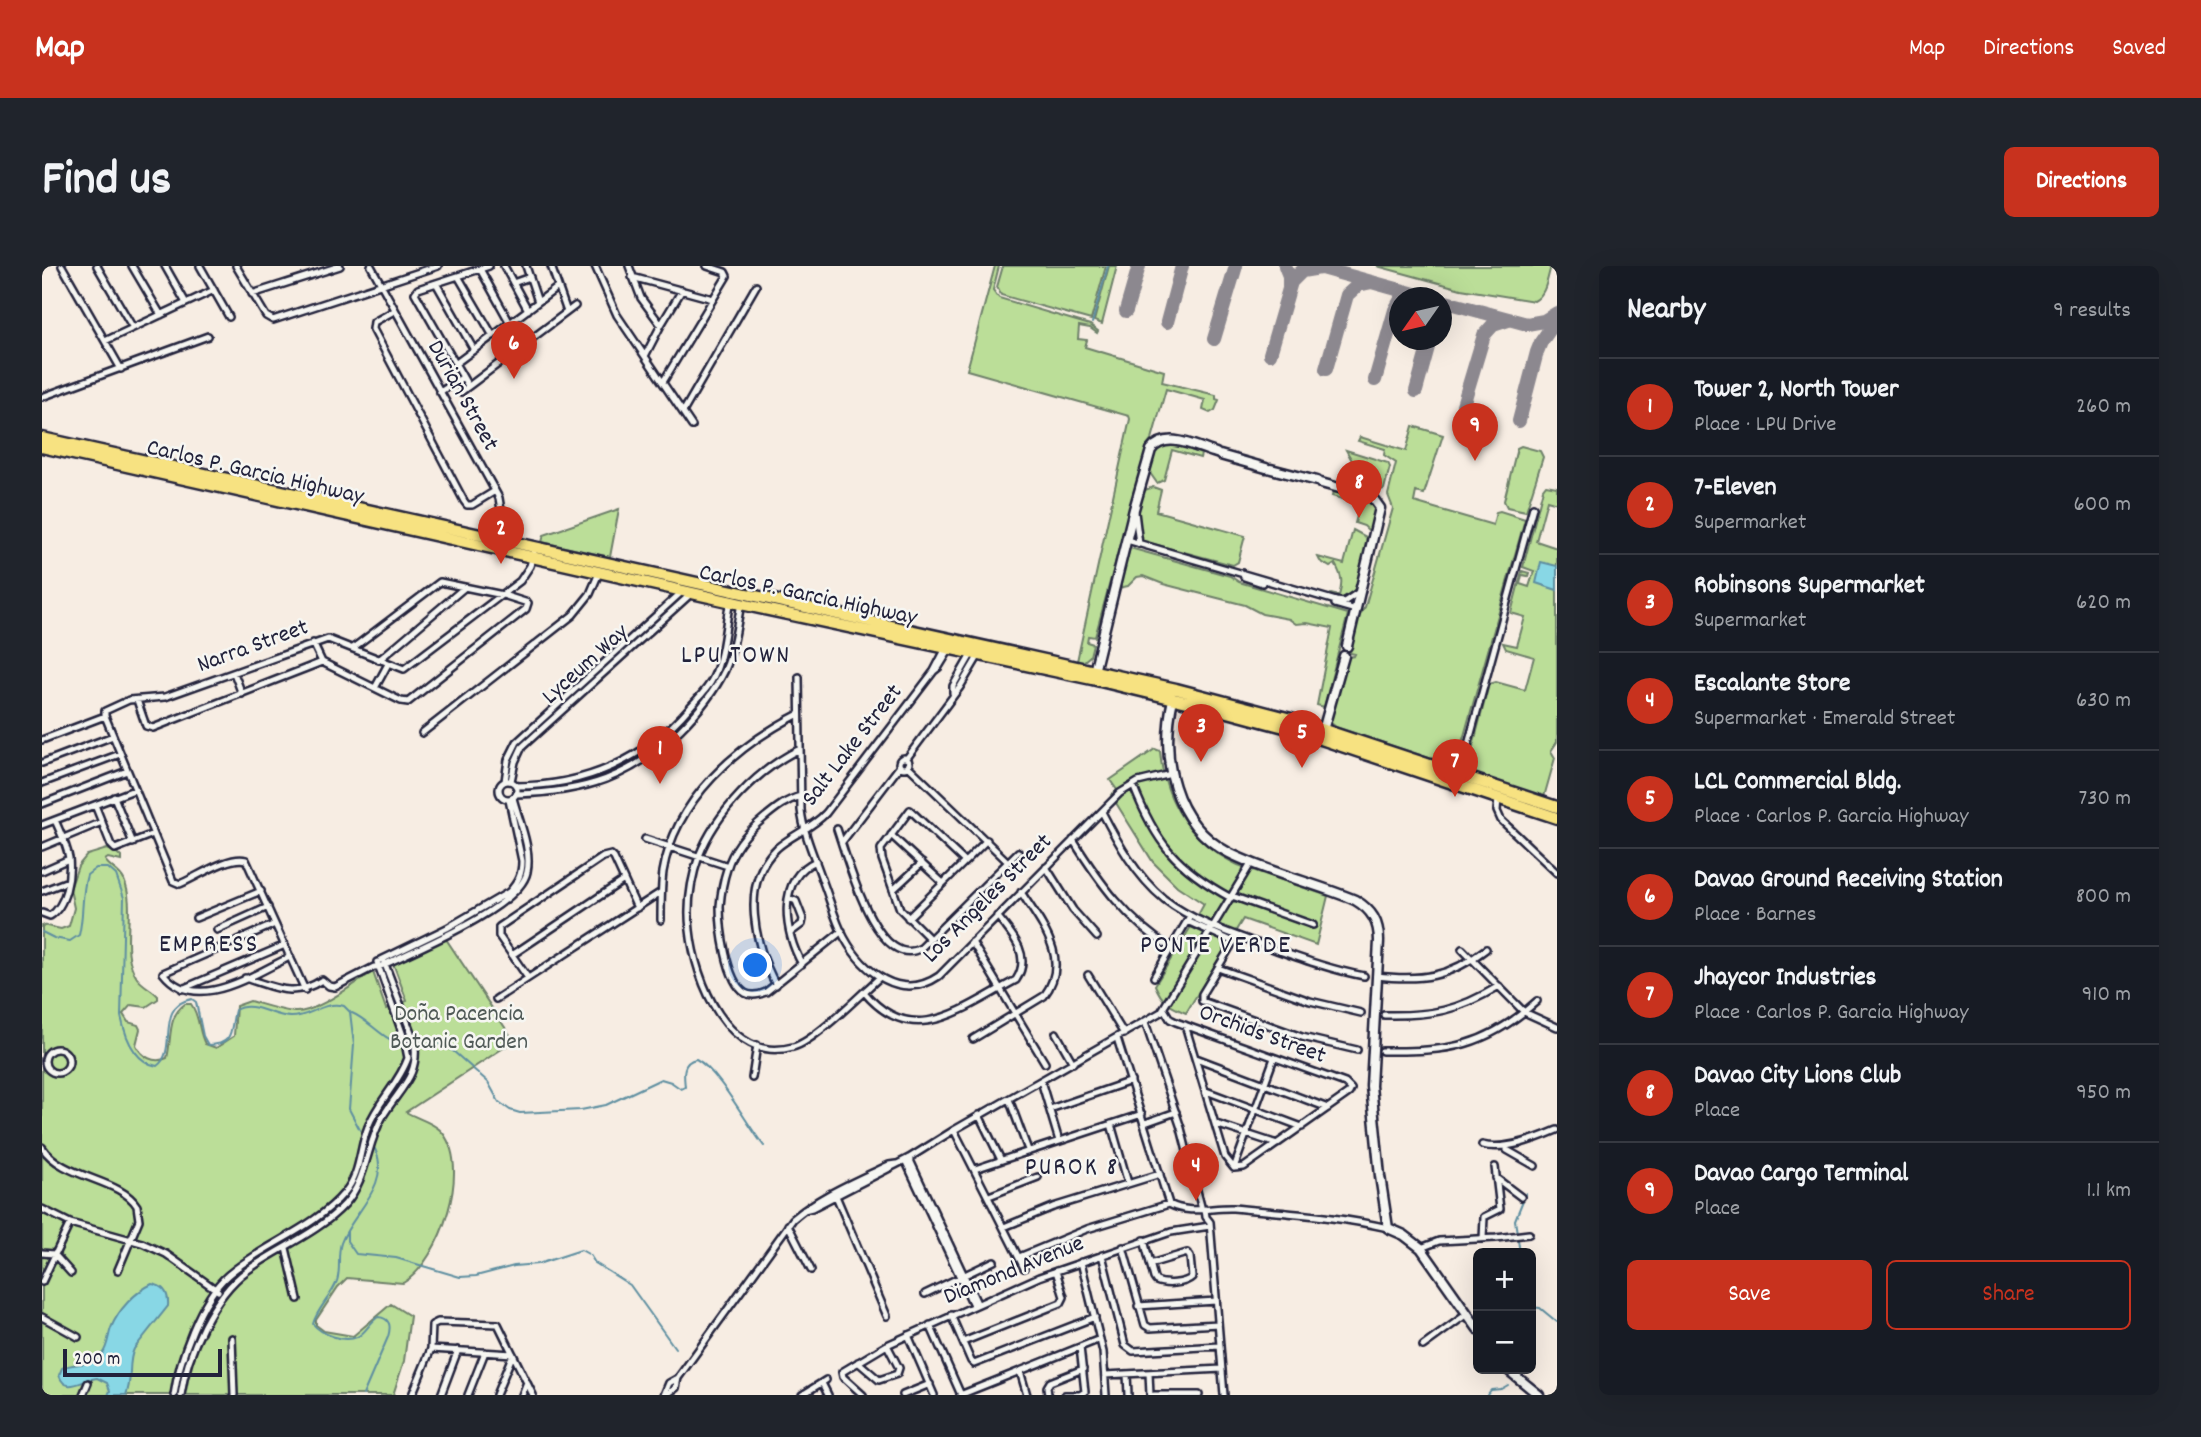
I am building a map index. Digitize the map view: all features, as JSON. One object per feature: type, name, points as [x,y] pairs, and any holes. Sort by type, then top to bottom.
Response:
[{"type":"highway","name":"Carlos P. Garcia Highway","points":[[42,438],[495,544]]},
{"type":"highway","name":"Carlos P. Garcia Highway","points":[[42,447],[626,572],[948,648],[976,650]]},
{"type":"highway","name":"Carlos P. Garcia Highway","points":[[534,552],[600,571],[626,572]]},
{"type":"highway","name":"Carlos P. Garcia Highway","points":[[742,599],[1226,702],[1460,776],[1542,807],[1557,818]]},
{"type":"highway","name":"Carlos P. Garcia Highway","points":[[1093,675],[1173,699],[1322,734],[1451,784],[1498,798],[1542,807],[1557,807]]},
{"type":"highway","points":[[1451,784],[1460,776],[1467,788]]},
{"type":"main road","points":[[1093,675],[1150,453],[1159,442],[1173,440],[1372,497],[1379,505],[1379,515],[1347,646]]},
{"type":"main road","points":[[1322,734],[1344,656]]},
{"type":"main road","points":[[1173,699],[1167,735],[1171,774],[1182,803],[1201,831],[1219,846],[1252,862],[1345,895],[1368,908],[1375,919],[1379,932],[1371,1086],[1388,1228],[1404,1234],[1421,1248],[1473,1322]]},
{"type":"main road","points":[[1513,1374],[1539,1395]]},
{"type":"street","points":[[62,266],[121,369]]},
{"type":"street","points":[[97,266],[133,328]]},
{"type":"street","points":[[132,266],[161,316]]},
{"type":"street","points":[[165,266],[186,303]]},
{"type":"street","points":[[200,266],[229,317]]},
{"type":"street","points":[[247,266],[237,267],[266,316],[273,320],[438,266]]},
{"type":"street","points":[[252,295],[340,266]]},
{"type":"street","name":"Durian Street","points":[[371,266],[495,491],[501,510],[495,544]]},
{"type":"street","points":[[468,386],[416,291],[489,266]]},
{"type":"street","points":[[504,266],[527,310]]},
{"type":"street","points":[[526,266],[538,302]]},
{"type":"street","points":[[551,266],[567,312]]},
{"type":"street","points":[[595,266],[617,315],[692,426]]},
{"type":"street","points":[[629,266],[645,304],[660,325]]},
{"type":"street","points":[[663,382],[727,274],[707,266]]},
{"type":"street","points":[[480,269],[510,323]]},
{"type":"street","points":[[458,276],[493,336]]},
{"type":"street","points":[[513,282],[530,277]]},
{"type":"street","points":[[632,277],[713,299]]},
{"type":"street","points":[[436,283],[474,350]]},
{"type":"street","points":[[683,412],[756,286]]},
{"type":"street","points":[[455,364],[558,287]]},
{"type":"street","points":[[105,341],[214,290]]},
{"type":"street","points":[[645,356],[682,290]]},
{"type":"street","points":[[461,392],[575,306]]},
{"type":"street","points":[[394,311],[374,322],[373,329],[464,501],[467,505],[472,505],[495,491]]},
{"type":"street","points":[[42,397],[208,336]]},
{"type":"street","points":[[440,393],[463,377]]},
{"type":"street","points":[[1460,776],[1533,507]]},
{"type":"street","points":[[1134,509],[1139,544]]},
{"type":"street","points":[[1126,540],[1341,602],[1359,592]]},
{"type":"street","points":[[375,688],[388,664],[400,669],[407,668],[503,595],[524,577],[534,552]]},
{"type":"street","points":[[422,733],[573,615],[590,594],[600,571]]},
{"type":"street","points":[[1242,573],[1245,578],[1356,610]]},
{"type":"street","points":[[313,643],[321,663],[408,702],[526,609],[527,601],[444,581],[435,584],[353,648]]},
{"type":"street","points":[[379,660],[465,587]]},
{"type":"street","name":"Lyceum Way","points":[[511,783],[515,762],[522,747],[690,587]]},
{"type":"street","points":[[731,596],[712,680],[663,736],[623,763],[586,777],[547,785],[500,785],[498,791],[501,796],[571,790],[607,780],[638,765],[668,742],[713,691],[728,661],[742,599]]},
{"type":"street","name":"Narra Street","points":[[105,716],[108,708],[120,703],[165,697],[313,643],[333,640],[388,664]]},
{"type":"street","name":"Salt Lake Street","points":[[776,985],[766,966],[755,926],[757,890],[771,854],[826,813],[934,671],[948,648]]},
{"type":"street","points":[[976,650],[953,686],[953,694],[907,758],[908,766],[1008,862]]},
{"type":"street","points":[[137,700],[148,728],[321,663]]},
{"type":"street","points":[[234,673],[242,694]]},
{"type":"street","name":"Los Angeles Street","points":[[799,677],[804,830],[842,930],[858,957],[880,977],[906,988],[921,985],[939,976],[1102,811],[1133,785],[1171,774]]},
{"type":"street","points":[[661,920],[663,871],[670,847],[698,795],[722,766],[762,735],[799,714]]},
{"type":"street","points":[[42,740],[105,716],[175,883],[180,884],[229,861],[240,859],[248,863],[305,990]]},
{"type":"street","points":[[42,763],[113,736]]},
{"type":"street","points":[[800,749],[779,762],[739,796],[718,822],[699,856],[689,906],[694,954],[709,997],[720,1017],[733,1032],[757,1045],[781,1049],[797,1046],[813,1036],[880,977]]},
{"type":"street","points":[[42,783],[120,754]]},
{"type":"street","points":[[842,842],[900,766],[900,758],[907,758]]},
{"type":"street","points":[[900,766],[908,766]]},
{"type":"street","points":[[42,804],[127,771]]},
{"type":"street","points":[[246,978],[284,990],[305,990],[322,980],[329,986],[335,986],[447,928],[509,892],[522,870],[511,783]]},
{"type":"street","points":[[1133,785],[1147,818],[1170,853],[1199,879],[1231,897],[1313,925]]},
{"type":"street","points":[[42,825],[134,790]]},
{"type":"street","points":[[801,796],[784,802],[751,829],[728,866],[722,888],[720,922],[728,961],[736,981],[745,993],[761,994],[776,985],[842,930]]},
{"type":"street","points":[[114,797],[133,843]]},
{"type":"street","points":[[1498,798],[1497,811],[1501,820],[1557,873]]},
{"type":"street","points":[[95,804],[113,847],[117,849],[153,834]]},
{"type":"street","points":[[930,939],[900,909],[881,853],[907,812],[912,810],[964,861]]},
{"type":"street","points":[[1102,811],[1124,851],[1143,878],[1165,900],[1189,918],[1236,939],[1330,969],[1364,976]]},
{"type":"street","points":[[42,913],[52,916],[63,900],[68,881],[69,859],[55,820]]},
{"type":"street","points":[[42,847],[102,822]]},
{"type":"street","points":[[837,830],[870,919],[892,947],[904,952],[915,952],[930,939],[1018,852]]},
{"type":"street","points":[[891,835],[943,883]]},
{"type":"street","points":[[645,839],[728,866]]},
{"type":"street","points":[[908,918],[987,840]]},
{"type":"street","points":[[1073,840],[1098,880],[1122,910],[1171,948]]},
{"type":"street","points":[[528,978],[498,932],[501,925],[603,857],[611,855],[614,858],[637,908]]},
{"type":"street","points":[[42,870],[69,859]]},
{"type":"street","points":[[802,964],[795,952],[790,933],[787,917],[789,898],[794,879],[807,865],[816,861]]},
{"type":"street","points":[[804,1210],[907,1159],[1164,1009],[1252,862]]},
{"type":"street","points":[[893,890],[922,863]]},
{"type":"street","points":[[1046,867],[1073,910],[1097,937]]},
{"type":"street","points":[[512,955],[624,880]]},
{"type":"street","points":[[42,891],[68,881]]},
{"type":"street","points":[[196,918],[261,891]]},
{"type":"street","points":[[496,999],[661,892]]},
{"type":"street","points":[[973,1039],[1044,996],[1050,988],[1056,963],[1052,942],[1021,892]]},
{"type":"street","points":[[789,898],[796,901],[803,919],[802,924],[790,933]]},
{"type":"street","points":[[217,930],[268,907]]},
{"type":"street","points":[[864,992],[884,1012],[910,1022],[925,1022],[947,1017],[1016,980],[1023,961],[1018,944],[997,916]]},
{"type":"street","points":[[1154,977],[1189,918]]},
{"type":"street","points":[[275,924],[163,973],[182,989],[215,991],[290,957]]},
{"type":"street","points":[[1236,939],[1201,996],[1204,1002],[1302,1037],[1357,1050]]},
{"type":"street","points":[[972,942],[1045,1063]]},
{"type":"street","points":[[182,989],[285,945]]},
{"type":"street","points":[[1462,949],[1524,1012],[1557,1027]]},
{"type":"street","points":[[1376,976],[1401,979],[1431,977],[1452,970],[1486,949]]},
{"type":"street","points":[[181,1395],[194,1352],[222,1294],[249,1269],[324,1224],[352,1195],[362,1175],[377,1125],[408,1080],[416,1062],[414,1040],[380,964]]},
{"type":"street","points":[[174,1395],[187,1348],[216,1289],[229,1275],[306,1227],[328,1210],[347,1190],[355,1175],[368,1127],[408,1058],[380,964]]},
{"type":"street","points":[[1218,968],[1310,1001],[1361,1013]]},
{"type":"street","points":[[1088,975],[1124,1034]]},
{"type":"street","points":[[1384,1015],[1441,1013],[1464,1006],[1499,986]]},
{"type":"street","points":[[1382,1052],[1451,1049],[1486,1037],[1537,1001]]},
{"type":"street","points":[[395,1012],[402,1009]]},
{"type":"street","name":"Orchids Street","points":[[1164,1009],[1172,1021],[1345,1083],[1351,1089],[1328,1108]]},
{"type":"street","points":[[1145,1022],[1207,1209],[1224,1395]]},
{"type":"street","points":[[1185,1026],[1225,1157],[1234,1168]]},
{"type":"street","points":[[1056,1033],[1073,1063]]},
{"type":"street","points":[[1117,1038],[1169,1203]]},
{"type":"street","points":[[752,1078],[757,1045]]},
{"type":"street","points":[[60,1049],[68,1056],[68,1066],[63,1072],[52,1072],[47,1068],[44,1057],[49,1051],[60,1049]]},
{"type":"street","points":[[1196,1058],[1328,1108]]},
{"type":"street","points":[[1234,1168],[1274,1058]]},
{"type":"street","points":[[1041,1081],[1059,1141]]},
{"type":"street","points":[[1050,1110],[1131,1081]]},
{"type":"street","points":[[1206,1091],[1302,1126]]},
{"type":"street","points":[[1009,1099],[1028,1150]]},
{"type":"street","points":[[1234,1168],[1243,1168],[1328,1108]]},
{"type":"street","points":[[1145,1123],[1176,1112]]},
{"type":"street","points":[[975,1169],[1142,1114]]},
{"type":"street","points":[[979,1115],[1001,1160]]},
{"type":"street","points":[[1111,1124],[1128,1183]]},
{"type":"street","points":[[1216,1124],[1278,1144]]},
{"type":"street","points":[[954,1130],[1024,1268]]},
{"type":"street","points":[[1482,1145],[1492,1147],[1525,1141],[1557,1130]]},
{"type":"street","points":[[1517,1156],[1525,1141]]},
{"type":"street","points":[[42,1147],[47,1156],[58,1164],[134,1201],[139,1220],[118,1270]]},
{"type":"street","points":[[1507,1150],[1535,1166]]},
{"type":"street","points":[[907,1159],[975,1304]]},
{"type":"street","points":[[665,1395],[676,1388],[678,1378],[788,1225],[804,1210],[846,1186],[889,1165],[898,1164]]},
{"type":"street","points":[[1483,1239],[1484,1217],[1500,1209],[1495,1167]]},
{"type":"street","points":[[1004,1227],[1054,1207],[1160,1174]]},
{"type":"street","points":[[989,1196],[1038,1177]]},
{"type":"street","points":[[1496,1178],[1521,1196]]},
{"type":"street","points":[[836,1196],[887,1316]]},
{"type":"street","points":[[1019,1257],[1077,1233],[1169,1203],[1181,1209],[1236,1209],[1349,1220],[1388,1228]]},
{"type":"street","points":[[42,1209],[70,1223],[131,1240],[166,1255],[222,1294]]},
{"type":"street","points":[[42,1282],[70,1223]]},
{"type":"street","name":"Diamond Avenue","points":[[863,1395],[842,1374],[887,1345],[1056,1270],[1144,1240],[1210,1224]]},
{"type":"street","points":[[788,1225],[811,1270]]},
{"type":"street","points":[[1421,1248],[1439,1241],[1527,1234]]},
{"type":"street","points":[[284,1240],[298,1299]]},
{"type":"street","points":[[1144,1240],[1150,1264],[1157,1283],[1188,1281],[1192,1278],[1190,1257],[1187,1253],[1150,1264]]},
{"type":"street","points":[[1123,1247],[1143,1323],[1150,1328],[1218,1324]]},
{"type":"street","points":[[42,1253],[54,1254],[71,1273]]},
{"type":"street","points":[[1102,1255],[1128,1349],[1133,1351],[1220,1346]]},
{"type":"street","points":[[925,1294],[994,1261]]},
{"type":"street","points":[[1081,1262],[1100,1339],[1106,1395]]},
{"type":"street","points":[[963,1342],[1061,1303],[1064,1297],[1056,1270]]},
{"type":"street","points":[[1138,1306],[1216,1301]]},
{"type":"street","points":[[1423,1346],[1467,1314]]},
{"type":"street","points":[[951,1315],[971,1362],[976,1364],[1095,1317]]},
{"type":"street","points":[[42,1317],[78,1337]]},
{"type":"street","points":[[412,1395],[431,1349],[431,1328],[435,1323],[498,1324],[533,1395]]},
{"type":"street","points":[[930,1325],[960,1395],[1100,1339]]},
{"type":"street","points":[[908,1335],[934,1395]]},
{"type":"street","points":[[232,1338],[234,1395]]},
{"type":"street","points":[[858,1362],[878,1379],[897,1374],[899,1368],[887,1345]]},
{"type":"street","points":[[1065,1395],[1084,1393],[1080,1347]]},
{"type":"street","points":[[431,1349],[513,1354]]},
{"type":"street","points":[[441,1395],[458,1350]]},
{"type":"street","points":[[468,1395],[485,1352]]},
{"type":"street","points":[[496,1395],[513,1354]]},
{"type":"street","points":[[1048,1395],[1047,1387],[1050,1382],[1083,1369]]},
{"type":"street","points":[[1105,1375],[1222,1369]]},
{"type":"street","points":[[1020,1371],[1027,1395]]},
{"type":"street","points":[[1149,1373],[1152,1395],[1199,1395]]},
{"type":"street","points":[[1127,1374],[1128,1395]]},
{"type":"street","points":[[802,1395],[824,1381],[828,1395]]},
{"type":"street","points":[[522,1395],[527,1382]]},
{"type":"street","points":[[83,1395],[88,1383]]},
{"type":"street","points":[[903,1395],[930,1384]]},
{"type":"green space","points":[[995,266],[999,266],[993,290],[999,298],[1090,325],[1097,333],[1090,328],[1079,326],[1078,339],[1087,340],[1085,347],[1164,371],[1162,382],[1216,395],[1219,400],[1215,410],[1210,413],[1203,410],[1205,400],[1166,389],[1152,439],[1147,446],[1095,637],[1088,636],[1087,642],[1093,644],[1090,656],[1083,662],[1077,661],[1130,419],[1129,416],[967,370]]},
{"type":"green space","points":[[1003,266],[1106,266],[1091,320],[1001,295],[997,287]]},
{"type":"green space","points":[[1109,266],[1117,266],[1102,324],[1094,321]]},
{"type":"green space","points":[[1377,266],[1551,266],[1544,291],[1534,301],[1461,289]]},
{"type":"green space","points":[[1413,426],[1443,435],[1424,494],[1416,492],[1414,502],[1493,525],[1496,512],[1500,511],[1525,519],[1457,761],[1447,764],[1336,727],[1330,718],[1348,657],[1355,654],[1350,653],[1355,630],[1365,607],[1393,508],[1388,495],[1396,463],[1384,455],[1385,449],[1358,441],[1360,437],[1406,451]]},
{"type":"green space","points":[[1173,443],[1201,454],[1200,458],[1172,450],[1164,480],[1157,483],[1150,473],[1154,453],[1159,446]]},
{"type":"green space","points":[[1521,446],[1540,451],[1543,457],[1526,511],[1507,507],[1504,501],[1517,448]]},
{"type":"green space","points":[[1346,450],[1388,463],[1390,467],[1384,489],[1378,491],[1366,485]]},
{"type":"green space","points":[[1546,485],[1557,487],[1557,503],[1547,500],[1536,541],[1557,548],[1557,742],[1551,751],[1555,758],[1544,797],[1472,773],[1468,766],[1489,684],[1496,682],[1525,690],[1534,657],[1506,649],[1503,643],[1517,646],[1525,617],[1511,613],[1522,571],[1529,573],[1528,576],[1522,575],[1520,584],[1529,587],[1534,571],[1523,567]]},
{"type":"green space","points":[[1153,487],[1161,490],[1156,511],[1245,536],[1238,562],[1233,565],[1142,541],[1137,513],[1145,490]]},
{"type":"green space","points":[[1334,489],[1359,495],[1374,504],[1376,515],[1371,533],[1364,526],[1355,523],[1360,504],[1332,496]]},
{"type":"green space","points":[[619,509],[610,557],[542,542],[544,535]]},
{"type":"green space","points":[[1353,530],[1366,537],[1364,561],[1354,589],[1349,596],[1340,600],[1328,596],[1339,596],[1341,583],[1335,564],[1330,567],[1318,557],[1344,564]]},
{"type":"green space","points":[[1130,548],[1230,576],[1239,582],[1348,614],[1324,707],[1317,705],[1332,628],[1307,623],[1296,624],[1289,619],[1262,614],[1245,605],[1163,584],[1143,576],[1137,577],[1128,586],[1119,588]]},
{"type":"green space","points":[[1155,749],[1160,751],[1167,787],[1174,803],[1194,832],[1207,845],[1238,865],[1328,896],[1316,945],[1243,919],[1235,932],[1220,925],[1214,935],[1229,942],[1186,1013],[1167,1003],[1155,985],[1192,925],[1206,931],[1211,922],[1198,915],[1204,904],[1177,886],[1153,862],[1111,795],[1117,790],[1110,780]]},
{"type":"green space","name":"Doña Pacencia Botanic Garden","points":[[107,849],[121,857],[121,861],[108,858],[105,860],[122,877],[128,892],[128,942],[132,967],[139,981],[158,996],[158,999],[146,1007],[131,1005],[123,1014],[128,1022],[138,1025],[140,1029],[136,1045],[149,1058],[167,1058],[175,1015],[185,1004],[191,1004],[194,1009],[205,1044],[216,1048],[234,1036],[236,1006],[250,1001],[288,1011],[303,1011],[323,1003],[373,972],[386,1009],[407,1001],[393,963],[446,939],[514,1041],[406,1112],[440,1130],[450,1145],[454,1165],[448,1211],[440,1234],[417,1272],[403,1283],[347,1278],[316,1320],[316,1325],[324,1331],[353,1336],[391,1304],[410,1316],[404,1361],[393,1395],[42,1395],[42,925],[61,929],[69,926],[74,908],[70,889],[78,866],[87,855]]},
{"type":"water","points":[[1541,562],[1557,566],[1557,590],[1536,583]]},
{"type":"water","points":[[152,1284],[165,1291],[168,1306],[134,1349],[126,1395],[108,1395],[110,1391],[107,1383],[97,1378],[75,1385],[62,1381],[59,1375],[62,1368],[88,1363],[102,1354],[111,1328],[123,1308]]},
{"type":"waterway","points":[[1092,323],[1108,266]]},
{"type":"waterway","points":[[42,932],[70,941],[79,935],[87,875],[96,868],[108,868],[116,875],[124,898],[121,1016],[128,1040],[137,1054],[149,1064],[157,1066],[166,1050],[170,1019],[174,1010],[180,1003],[192,999],[196,1002],[203,1036],[208,1045],[227,1039],[235,1010],[241,1007],[297,1017],[330,1005],[344,1006],[350,1012],[354,1045],[349,1109],[360,1130]]},
{"type":"waterway","points":[[352,1013],[388,1038],[400,1043]]},
{"type":"waterway","points":[[419,1040],[435,1042],[453,1051],[488,1082],[499,1102],[520,1113],[581,1110],[606,1105],[661,1079],[681,1089],[685,1087],[686,1066],[696,1059],[705,1065],[723,1086],[764,1146]]},
{"type":"waterway","points":[[363,1395],[388,1337],[388,1321],[378,1317],[365,1331],[352,1339],[327,1334],[313,1324],[337,1281],[341,1243],[375,1187],[379,1162],[375,1149]]},
{"type":"waterway","points":[[1519,1248],[1515,1220],[1526,1193]]},
{"type":"waterway","points":[[347,1231],[347,1241],[356,1254],[396,1258],[460,1277],[538,1264],[581,1250],[590,1255],[595,1263],[630,1285],[675,1348]]},
{"type":"waterway","points":[[1536,1308],[1557,1322]]},
{"type":"waterway","points":[[1487,1395],[1491,1390],[1508,1385]]},
{"type":"taxiway","points":[[1126,311],[1139,266]]},
{"type":"taxiway","points":[[1167,322],[1182,266]]},
{"type":"taxiway","points":[[1214,339],[1236,266]]},
{"type":"taxiway","points":[[1285,266],[1289,287]]},
{"type":"taxiway","points":[[1314,266],[1389,287]]},
{"type":"taxiway","points":[[1270,354],[1291,282],[1302,271],[1320,268]]},
{"type":"taxiway","points":[[1326,369],[1347,295],[1358,285],[1372,282]]},
{"type":"taxiway","points":[[1452,304],[1527,324],[1544,321],[1557,313]]},
{"type":"taxiway","points":[[1519,421],[1537,352],[1557,319]]},
{"type":"taxiway","points":[[1463,405],[1484,335],[1493,325],[1508,320]]},
{"type":"taxiway","points":[[1375,380],[1389,331]]},
{"type":"taxiway","points":[[1416,391],[1427,350]]},
{"type":"place","name":"Davao Ground Receiving Station","points":[[514,379]]},
{"type":"place","name":"Davao Cargo Terminal","points":[[1475,461]]},
{"type":"place","name":"Davao City Lions Club","points":[[1359,518]]},
{"type":"place","name":"7-Eleven","points":[[501,564]]},
{"type":"place","name":"Robinsons Supermarket","points":[[1201,762]]},
{"type":"place","name":"LCL Commercial Bldg.","points":[[1302,768]]},
{"type":"place","name":"Tower 2, North Tower","points":[[660,784]]},
{"type":"place","name":"Jhaycor Industries","points":[[1455,797]]},
{"type":"place","name":"Escalante Store","points":[[1196,1201]]},
{"type":"district","name":"LPU TOWN","points":[[736,656]]},
{"type":"district","name":"EMPRESS","points":[[209,945]]},
{"type":"district","name":"PONTE VERDE","points":[[1216,946]]},
{"type":"district","name":"PUROK 8","points":[[1072,1168]]}]
